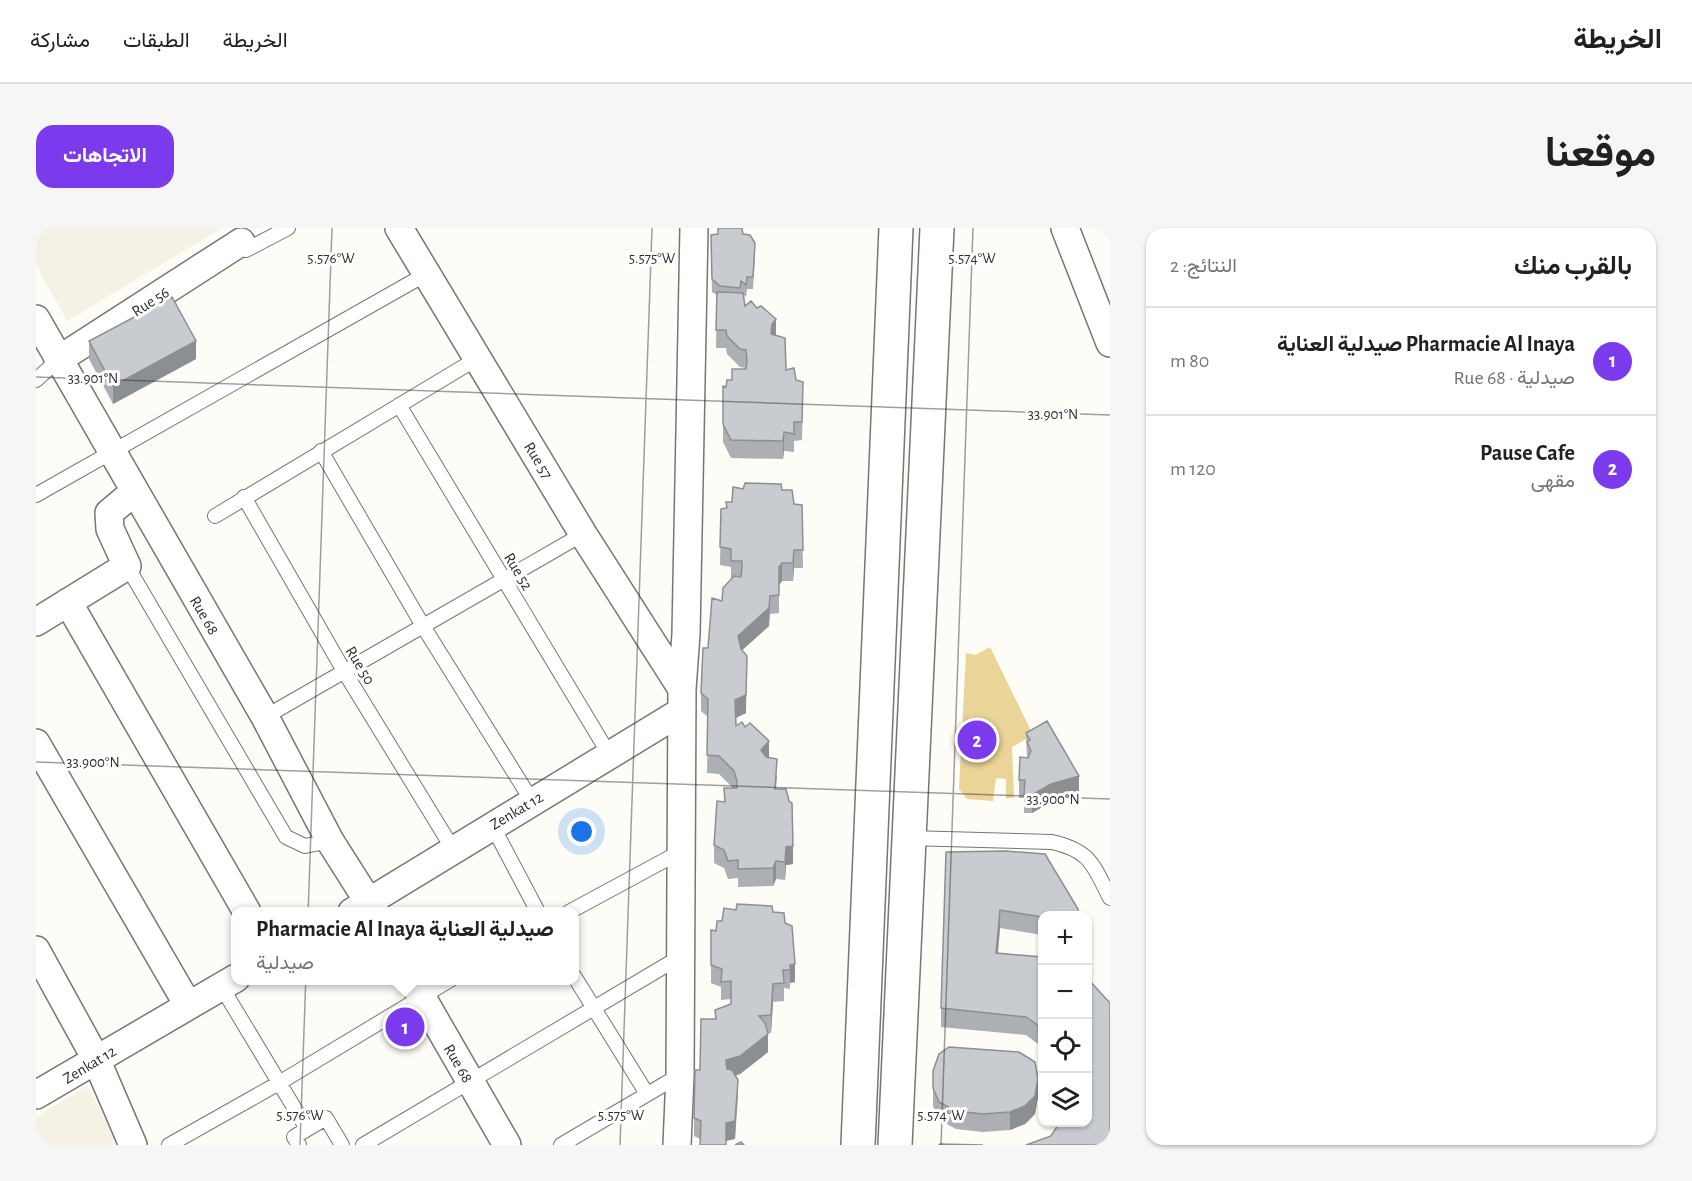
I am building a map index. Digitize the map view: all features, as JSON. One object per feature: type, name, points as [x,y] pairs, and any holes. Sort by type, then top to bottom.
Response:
[{"type":"main road","points":[[858,1145],[896,228]]},
{"type":"main road","points":[[896,1145],[937,228]]},
{"type":"street","name":"Rue 57","points":[[399,228],[682,700]]},
{"type":"street","points":[[677,1145],[680,1076],[682,700],[687,622],[694,228]]},
{"type":"street","points":[[1065,228],[1110,343]]},
{"type":"street","name":"Rue 56","points":[[58,360],[240,240]]},
{"type":"street","name":"Rue 68","points":[[36,319],[265,717],[364,907]]},
{"type":"street","points":[[36,622],[127,566],[110,529],[110,513],[134,492]]},
{"type":"street","points":[[68,602],[244,907]]},
{"type":"street","name":"Zenkat 12","points":[[366,907],[453,849],[609,754],[682,700]]},
{"type":"street","points":[[36,743],[188,1005]]},
{"type":"street","points":[[36,950],[44,981],[96,1059],[133,1145]]},
{"type":"street","name":"Zenkat 12","points":[[36,1095],[228,982]]},
{"type":"street","name":"Rue 68","points":[[416,989],[507,1145]]},
{"type":"lane","name":"Rue 56","points":[[240,240],[288,228]]},
{"type":"lane","points":[[36,495],[428,273]]},
{"type":"lane","points":[[215,516],[478,358]]},
{"type":"lane","points":[[36,380],[58,360]]},
{"type":"lane","name":"Rue 52","points":[[399,405],[609,754]]},
{"type":"lane","points":[[321,451],[423,626],[532,801]]},
{"type":"lane","name":"Rue 50","points":[[244,497],[344,671],[453,849]]},
{"type":"lane","points":[[265,717],[583,534]]},
{"type":"lane","points":[[127,566],[286,837],[305,846],[330,841]]},
{"type":"lane","points":[[492,825],[535,907]]},
{"type":"lane","points":[[908,838],[1052,842],[1069,846],[1084,854],[1110,898]]},
{"type":"lane","points":[[579,907],[680,852]]},
{"type":"lane","points":[[363,1145],[680,957]]},
{"type":"lane","points":[[228,982],[279,1083],[307,1129]]},
{"type":"lane","points":[[169,1145],[279,1083],[416,989],[433,985]]},
{"type":"lane","points":[[579,985],[647,1094]]},
{"type":"lane","points":[[561,1145],[680,1076]]},
{"type":"lane","points":[[299,1145],[294,1137],[326,1118],[342,1145]]},
{"type":"shaded area","points":[[36,228],[220,229],[67,321],[36,265]]},
{"type":"shaded area","points":[[990,647],[1033,735],[1012,747],[1014,798],[1006,798],[1006,779],[996,778],[993,801],[967,799],[959,789],[966,653],[975,655]]},
{"type":"shaded area","points":[[87,1086],[119,1145],[36,1145],[36,1117]]},
{"type":"building","points":[[718,228],[742,228],[743,234],[750,235],[755,243],[753,277],[747,277],[746,285],[741,281],[740,288],[720,286],[712,279],[711,235],[718,234]]},
{"type":"building","points":[[717,292],[743,293],[745,306],[751,301],[757,308],[761,306],[776,319],[772,324],[771,334],[785,338],[786,370],[794,368],[796,380],[803,382],[802,422],[794,422],[794,434],[784,432],[783,441],[731,440],[723,424],[723,386],[726,387],[727,380],[732,380],[732,369],[746,369],[747,362],[746,350],[740,349],[727,336],[726,330],[716,330]]},
{"type":"building","points":[[172,297],[196,341],[113,386],[89,341]]},
{"type":"building","points":[[745,483],[781,484],[782,490],[792,490],[794,504],[802,505],[803,550],[794,550],[793,563],[782,563],[779,567],[779,595],[770,596],[769,608],[738,636],[741,649],[747,656],[746,695],[735,700],[736,726],[742,722],[745,727],[750,723],[769,741],[761,750],[766,757],[777,759],[775,789],[786,789],[789,801],[792,803],[793,846],[786,847],[785,862],[776,861],[773,868],[738,869],[738,860],[728,861],[724,850],[714,845],[717,801],[725,802],[724,788],[737,788],[737,781],[734,771],[719,756],[707,755],[708,699],[701,693],[703,648],[708,648],[712,598],[722,601],[723,588],[734,576],[741,577],[742,561],[731,561],[731,549],[720,547],[721,509],[727,508],[726,502],[732,502],[733,487],[743,489]]},
{"type":"building","points":[[1047,721],[1079,776],[1051,784],[1032,795],[1024,795],[1025,780],[1019,780],[1020,757],[1028,758],[1031,751],[1027,742],[1030,740],[1026,733]]},
{"type":"building","points":[[1006,851],[1045,854],[1078,909],[1078,911],[1038,911],[1038,916],[1000,910],[996,953],[1038,957],[1038,1025],[1026,1017],[941,1008],[946,852]]},
{"type":"building","points":[[737,904],[772,906],[773,912],[784,913],[785,923],[792,926],[795,964],[790,965],[790,970],[783,970],[784,983],[773,984],[771,1015],[759,1016],[765,1023],[768,1034],[740,1056],[726,1060],[727,1069],[732,1070],[738,1080],[735,1121],[726,1123],[726,1145],[700,1145],[701,1121],[694,1118],[695,1070],[700,1070],[701,1019],[716,1019],[715,1010],[731,1004],[731,981],[721,982],[722,969],[711,965],[711,930],[716,931],[717,921],[722,921],[724,908],[736,910]]},
{"type":"building","points":[[1092,983],[1110,1003],[1110,1145],[1026,1145],[1051,1136],[1057,1127],[1092,1127]]},
{"type":"building","points":[[949,1047],[1019,1052],[1035,1062],[1038,1079],[1035,1096],[1025,1106],[1010,1112],[983,1114],[956,1111],[939,1102],[933,1088],[933,1071],[939,1054]]},
{"type":"place","name":"Pause Cafe","points":[[977,740]]},
{"type":"place","name":"Pharmacie Al Inaya صيدلية العناية","points":[[405,1027]]}]
